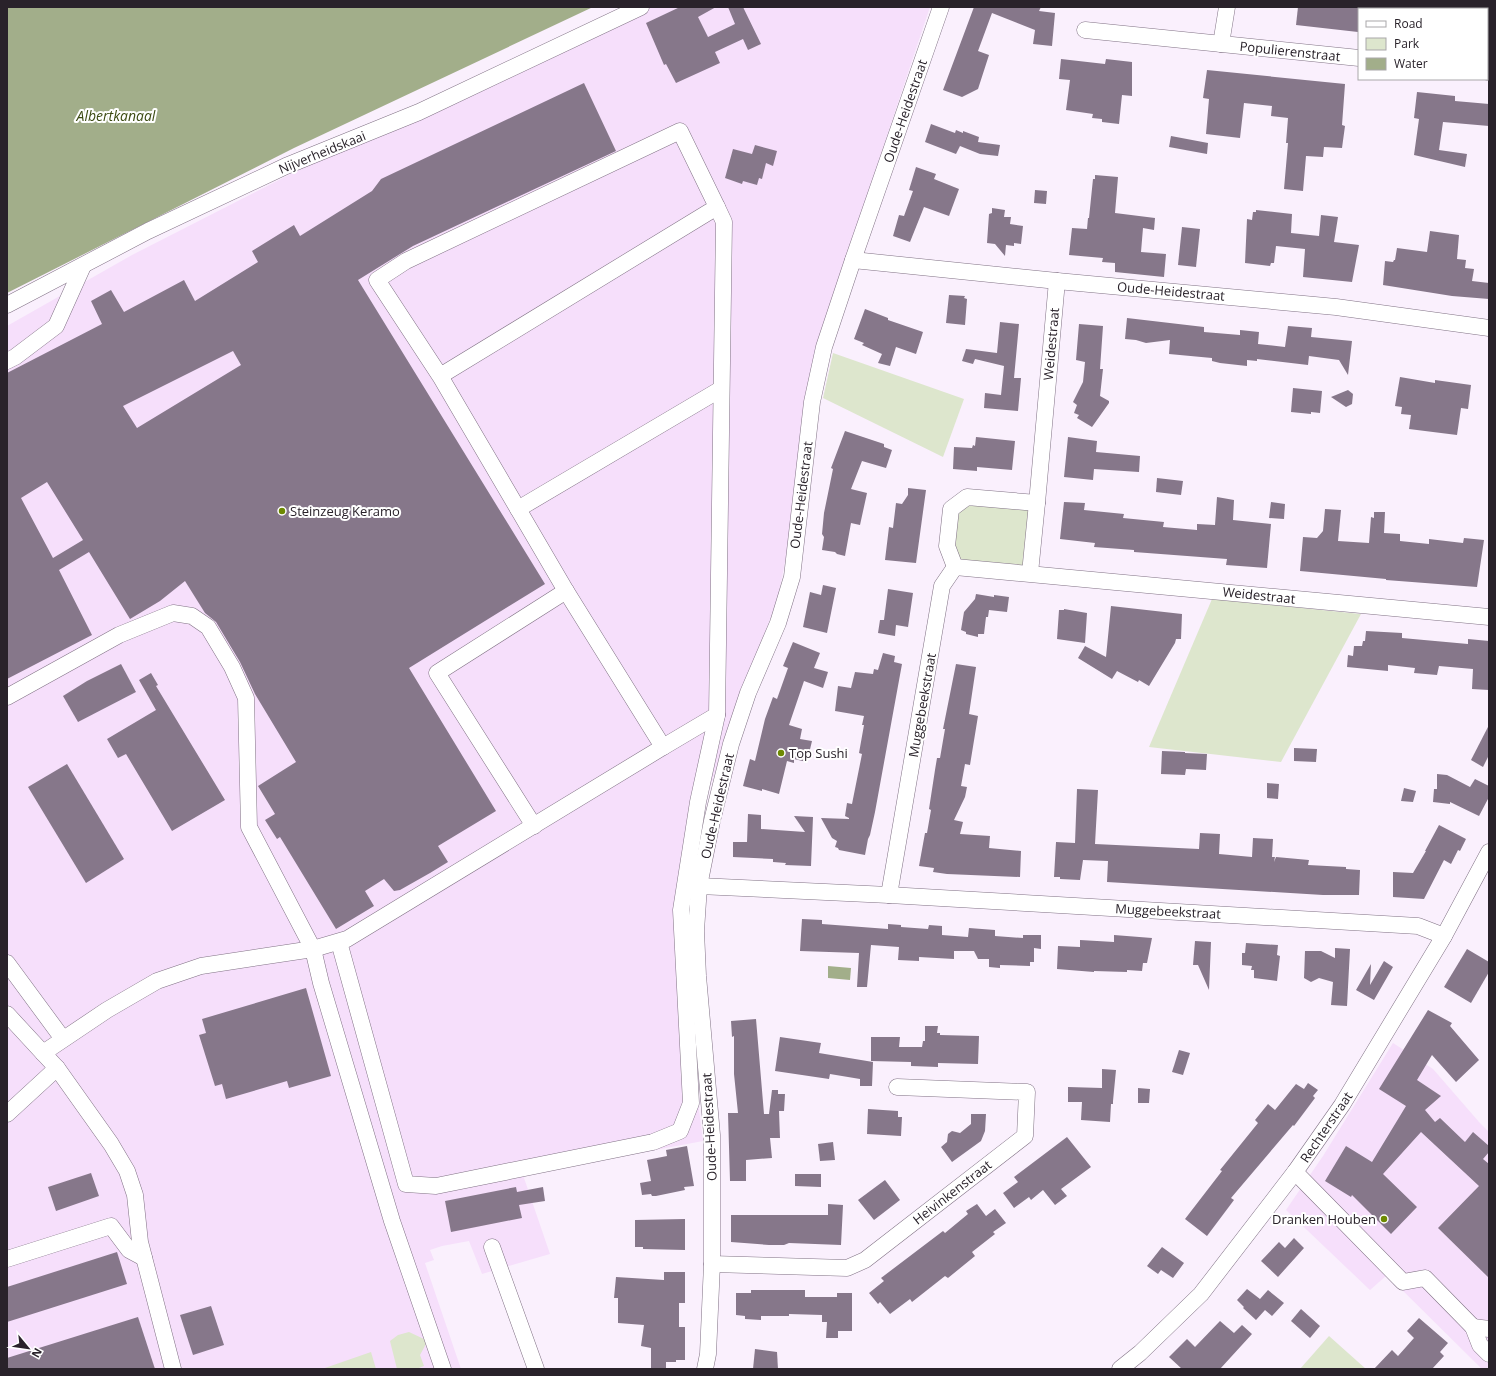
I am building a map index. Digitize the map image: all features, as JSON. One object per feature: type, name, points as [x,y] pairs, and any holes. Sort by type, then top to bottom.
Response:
[{"type":"street","name":"Nijverheidskaai","points":[[7,306],[148,231],[279,169],[419,112],[641,7]]},
{"type":"street","name":"Oude-Heidestraat","points":[[704,1369],[708,1354],[712,1264],[712,1135],[698,976],[696,931],[699,886],[712,821],[731,744],[748,693],[778,623],[792,577],[812,402],[824,347],[942,7]]},
{"type":"street","name":"Populierenstraat","points":[[1221,44],[1227,7]]},
{"type":"street","name":"Populierenstraat","points":[[1085,30],[1358,58]]},
{"type":"street","points":[[339,942],[406,1184],[436,1186],[653,1142],[680,1131],[691,1102],[681,910],[698,802],[717,716],[724,222],[680,131],[406,261],[377,280],[440,376],[566,592],[663,747]]},
{"type":"street","points":[[440,376],[718,207]]},
{"type":"street","name":"Oude-Heidestraat","points":[[853,260],[1057,281],[1336,306],[1489,328]]},
{"type":"street","points":[[7,361],[15,357],[56,326],[83,266]]},
{"type":"street","name":"Weidestraat","points":[[1030,573],[1057,281]]},
{"type":"street","points":[[518,509],[721,389]]},
{"type":"street","points":[[955,567],[947,546],[951,509],[967,497],[1037,503]]},
{"type":"street","name":"Weidestraat","points":[[955,567],[1489,617]]},
{"type":"street","name":"Muggebeekstraat","points":[[889,895],[942,586],[955,567]]},
{"type":"street","points":[[534,826],[437,673],[566,592]]},
{"type":"street","points":[[7,697],[119,635],[173,614],[192,616],[208,628],[232,667],[246,698],[249,827],[313,949],[321,983],[392,1221],[443,1369]]},
{"type":"street","points":[[43,1053],[107,1010],[157,981],[201,966],[313,949],[347,939],[663,747],[717,716]]},
{"type":"street","name":"Rechterstraat","points":[[1120,1369],[1140,1353],[1201,1294],[1295,1172],[1342,1105],[1444,936],[1489,852]]},
{"type":"street","name":"Muggebeekstraat","points":[[699,886],[889,895],[1418,926],[1444,936]]},
{"type":"street","points":[[7,963],[63,1039]]},
{"type":"street","points":[[7,1014],[57,1068],[111,1144],[127,1172],[135,1195],[140,1242],[173,1369]]},
{"type":"street","points":[[7,1114],[57,1068]]},
{"type":"street","name":"Heivinkenstraat","points":[[712,1264],[847,1268],[865,1260],[1025,1136],[1027,1092],[897,1088]]},
{"type":"street","points":[[1295,1172],[1403,1282],[1425,1278],[1473,1327],[1480,1345],[1489,1354]]},
{"type":"street","points":[[7,1258],[111,1226],[129,1250],[144,1258]]},
{"type":"street","points":[[492,1247],[536,1369]]},
{"type":"street","points":[[1473,1327],[1489,1329]]},
{"type":"shaded area","points":[[633,7],[930,7],[817,345],[789,542],[778,597],[704,805],[687,889],[686,1007],[703,1141],[523,1175],[550,1254],[482,1274],[469,1241],[430,1250],[434,1260],[425,1263],[461,1369],[7,1369],[7,326],[132,255],[314,162]]},
{"type":"shaded area","points":[[1393,1043],[1433,1069],[1489,1132],[1489,1369],[1482,1369],[1387,1275],[1370,1290],[1286,1210],[1323,1156]]},
{"type":"green space","points":[[833,353],[964,399],[943,457],[823,398]]},
{"type":"green space","points":[[967,497],[1037,503],[1030,573],[955,567],[951,509]]},
{"type":"green space","points":[[1212,599],[1361,614],[1281,762],[1149,747]]},
{"type":"green space","points":[[409,1332],[424,1339],[426,1344],[420,1355],[424,1366],[416,1369],[397,1369],[390,1341],[398,1335]]},
{"type":"green space","points":[[1329,1336],[1366,1369],[1300,1369]]},
{"type":"green space","points":[[371,1352],[376,1369],[322,1369]]},
{"type":"water","name":"Albertkanaal","points":[[7,7],[593,7],[294,148],[7,293]]},
{"type":"water","points":[[828,966],[851,968],[850,980],[828,978]]},
{"type":"building","points":[[680,7],[716,7],[698,17],[708,37],[735,24],[728,7],[743,7],[761,44],[748,50],[743,39],[715,52],[720,63],[676,83],[666,64],[664,65],[646,23]]},
{"type":"building","points":[[974,7],[1041,7],[1039,11],[1055,13],[1052,46],[1033,44],[1035,30],[992,13],[978,51],[989,55],[978,89],[962,97],[943,90]]},
{"type":"building","points":[[1298,7],[1359,7],[1358,32],[1296,25]]},
{"type":"building","points":[[1061,59],[1105,64],[1106,59],[1132,62],[1132,96],[1122,95],[1119,124],[1102,122],[1102,119],[1092,118],[1093,114],[1066,110],[1070,80],[1059,79]]},
{"type":"building","points":[[1207,70],[1345,84],[1342,125],[1345,126],[1342,148],[1324,147],[1323,157],[1306,156],[1303,191],[1284,189],[1288,143],[1286,143],[1288,118],[1271,116],[1272,106],[1244,103],[1240,138],[1206,134],[1209,99],[1203,98]]},
{"type":"building","name":"Steinzeug Keramo","points":[[584,83],[616,151],[413,246],[358,280],[545,584],[409,668],[496,811],[438,846],[448,862],[430,873],[400,890],[394,891],[384,879],[365,891],[374,906],[336,929],[280,837],[277,839],[265,820],[275,814],[258,786],[296,762],[255,694],[240,662],[216,622],[205,613],[185,581],[160,601],[130,619],[89,552],[59,570],[92,635],[7,679],[7,373],[102,324],[91,301],[111,290],[124,312],[184,280],[195,301],[258,262],[252,251],[294,225],[300,236],[372,191],[381,179]],"holes":[[[233,351],[241,365],[137,428],[123,406]],[[47,482],[83,540],[53,558],[21,498]]]},
{"type":"building","points":[[1417,92],[1455,96],[1455,101],[1489,104],[1489,126],[1443,122],[1439,150],[1467,154],[1465,167],[1414,155],[1419,119],[1414,118]]},
{"type":"building","points":[[931,124],[955,133],[956,130],[963,133],[963,131],[979,137],[978,142],[1000,145],[998,156],[980,154],[960,146],[956,154],[925,142]]},
{"type":"building","points":[[1171,136],[1208,143],[1207,154],[1169,147]]},
{"type":"building","points":[[755,145],[777,151],[773,166],[766,163],[762,179],[759,178],[757,185],[743,181],[742,184],[725,178],[733,149],[752,154]]},
{"type":"building","points":[[916,167],[936,174],[934,179],[959,189],[949,216],[924,207],[910,242],[893,236],[899,215],[904,216],[913,191],[909,190]]},
{"type":"building","points":[[1095,175],[1118,177],[1115,213],[1155,218],[1154,230],[1143,228],[1141,252],[1166,254],[1164,277],[1115,272],[1115,263],[1102,262],[1103,258],[1069,255],[1072,228],[1087,229],[1093,179],[1095,179]]},
{"type":"building","points":[[1035,190],[1047,191],[1046,204],[1034,203]]},
{"type":"building","points":[[992,208],[1005,210],[1004,217],[1011,217],[1010,224],[1023,226],[1021,244],[1014,243],[1014,246],[1006,245],[1005,256],[995,244],[987,243],[989,214],[992,213]]},
{"type":"building","points":[[1256,210],[1292,214],[1291,233],[1319,236],[1321,215],[1338,217],[1334,242],[1359,245],[1352,282],[1303,277],[1305,249],[1276,246],[1274,263],[1271,263],[1270,266],[1245,263],[1247,219],[1252,220],[1253,212],[1256,212]]},
{"type":"building","points":[[1182,227],[1200,229],[1196,267],[1178,265]]},
{"type":"building","points":[[1430,231],[1459,235],[1457,259],[1466,260],[1465,268],[1474,269],[1472,281],[1489,283],[1489,299],[1452,296],[1383,285],[1385,261],[1393,262],[1395,260],[1397,248],[1427,252]]},
{"type":"building","points":[[949,295],[965,296],[964,298],[967,299],[965,325],[946,323]]},
{"type":"building","points":[[865,309],[888,318],[888,320],[923,332],[916,354],[896,347],[890,366],[878,363],[882,354],[862,345],[864,343],[854,339]]},
{"type":"building","points":[[1127,318],[1204,327],[1204,332],[1240,335],[1240,330],[1259,332],[1258,344],[1285,347],[1288,326],[1312,328],[1311,337],[1352,341],[1348,375],[1339,360],[1309,356],[1308,365],[1257,359],[1257,361],[1247,360],[1247,366],[1220,363],[1212,361],[1212,358],[1169,354],[1170,340],[1146,343],[1125,339]]},
{"type":"building","points":[[1000,322],[1019,324],[1014,378],[1021,378],[1018,411],[984,408],[985,393],[1001,395],[1004,366],[975,359],[973,364],[962,361],[966,349],[997,353]]},
{"type":"building","points":[[1079,324],[1103,326],[1100,369],[1103,369],[1100,396],[1109,401],[1109,403],[1092,427],[1077,418],[1079,415],[1074,413],[1077,405],[1073,402],[1083,382],[1085,362],[1076,360]]},
{"type":"building","points":[[1400,377],[1435,383],[1435,380],[1471,385],[1468,409],[1461,408],[1457,435],[1409,429],[1411,415],[1401,414],[1402,407],[1395,406]]},
{"type":"building","points":[[1293,388],[1322,391],[1320,413],[1311,412],[1311,414],[1291,412]]},
{"type":"building","points":[[1348,390],[1353,394],[1352,404],[1346,407],[1331,397]]},
{"type":"building","points":[[845,431],[884,444],[884,447],[892,450],[886,468],[862,461],[851,489],[867,493],[860,525],[851,523],[845,556],[835,552],[822,550],[824,537],[822,534],[824,513],[833,469],[831,468]]},
{"type":"building","points":[[976,437],[1015,441],[1012,470],[977,467],[977,471],[953,469],[954,447],[972,448],[973,445],[975,446]]},
{"type":"building","points":[[1068,437],[1097,441],[1096,452],[1140,456],[1139,472],[1094,469],[1093,480],[1064,477]]},
{"type":"building","points":[[1157,478],[1183,481],[1181,495],[1156,492]]},
{"type":"building","points":[[908,488],[926,490],[916,563],[885,560],[889,527],[893,528],[896,503],[902,504],[908,495]]},
{"type":"building","points":[[1217,497],[1234,500],[1233,520],[1271,524],[1267,568],[1226,565],[1227,559],[1134,552],[1134,550],[1094,547],[1095,543],[1060,539],[1064,502],[1085,503],[1084,510],[1124,514],[1123,518],[1164,522],[1163,527],[1197,530],[1197,524],[1215,525]]},
{"type":"building","points":[[1271,502],[1285,504],[1284,519],[1269,518]]},
{"type":"building","points":[[1325,509],[1341,510],[1338,541],[1369,543],[1371,517],[1374,518],[1374,512],[1385,512],[1384,533],[1400,534],[1400,541],[1429,544],[1429,539],[1463,543],[1464,538],[1484,540],[1477,587],[1386,580],[1300,571],[1303,537],[1317,538],[1323,531]]},
{"type":"building","points":[[823,585],[836,588],[827,633],[803,627],[810,592],[821,595]]},
{"type":"building","points":[[888,589],[913,593],[908,627],[896,625],[895,636],[878,633],[880,620],[884,620]]},
{"type":"building","points":[[976,594],[994,597],[994,595],[1009,597],[1007,612],[989,610],[988,617],[986,617],[984,634],[978,634],[978,637],[966,634],[966,632],[961,630],[964,612],[975,599]]},
{"type":"building","points":[[1111,606],[1182,614],[1181,639],[1176,639],[1149,686],[1117,671],[1112,679],[1078,658],[1085,646],[1106,657]]},
{"type":"building","points":[[1064,609],[1087,613],[1085,643],[1057,639],[1059,610]]},
{"type":"building","points":[[1366,631],[1402,633],[1402,638],[1468,644],[1468,639],[1489,641],[1489,690],[1472,689],[1473,669],[1439,666],[1437,675],[1414,673],[1415,668],[1388,665],[1388,671],[1347,667],[1348,655],[1353,656],[1354,646],[1362,646],[1363,641],[1365,641]]},
{"type":"building","points":[[793,642],[820,653],[814,668],[828,672],[823,688],[804,681],[789,725],[802,729],[800,739],[812,741],[807,762],[794,759],[794,763],[787,761],[779,794],[743,786],[750,759],[755,761],[765,719],[773,697],[777,699],[788,668],[783,666]]},
{"type":"building","points":[[883,653],[895,656],[894,662],[902,664],[875,812],[865,855],[839,850],[835,847],[837,841],[832,838],[821,818],[849,819],[845,816],[847,803],[852,804],[862,754],[859,753],[864,725],[862,725],[864,716],[835,711],[838,686],[851,688],[855,672],[873,674],[874,669],[878,670]]},
{"type":"building","points":[[121,664],[136,692],[78,722],[63,696],[87,681]]},
{"type":"building","points":[[956,664],[976,667],[969,714],[978,716],[970,765],[965,764],[961,786],[967,787],[965,797],[954,820],[963,822],[960,834],[990,836],[989,848],[1021,851],[1020,877],[947,874],[933,872],[934,868],[919,866],[925,833],[927,833],[937,758],[940,758],[945,729],[943,729]]},
{"type":"building","points":[[151,673],[158,685],[156,686],[225,800],[172,831],[126,754],[118,758],[107,739],[156,710],[139,680]]},
{"type":"building","points":[[1489,725],[1489,755],[1483,767],[1471,760]]},
{"type":"building","points":[[1294,748],[1317,749],[1316,762],[1294,761]]},
{"type":"building","points":[[1162,751],[1207,754],[1206,770],[1186,769],[1185,775],[1161,774]]},
{"type":"building","points":[[67,764],[124,859],[86,883],[28,787]]},
{"type":"building","points":[[1437,774],[1447,775],[1470,787],[1475,779],[1489,786],[1489,797],[1479,816],[1450,802],[1450,804],[1433,802],[1434,789],[1437,789]]},
{"type":"building","points":[[1267,783],[1279,784],[1278,799],[1267,798]]},
{"type":"building","points":[[1404,788],[1416,791],[1413,802],[1401,801]]},
{"type":"building","points":[[1077,789],[1098,790],[1095,844],[1199,849],[1200,833],[1220,834],[1219,854],[1252,857],[1253,838],[1273,839],[1272,857],[1275,857],[1274,862],[1276,857],[1309,860],[1308,865],[1346,867],[1346,869],[1360,870],[1359,895],[1323,895],[1107,882],[1108,861],[1083,860],[1080,880],[1060,879],[1060,877],[1054,877],[1056,842],[1075,843]]},
{"type":"building","points":[[748,814],[761,815],[761,829],[805,832],[794,816],[813,817],[811,866],[785,865],[786,863],[773,862],[773,859],[733,857],[733,842],[747,842]]},
{"type":"building","points":[[1439,825],[1466,839],[1460,851],[1458,850],[1451,864],[1444,860],[1424,899],[1393,897],[1393,872],[1413,873]]},
{"type":"building","points":[[802,919],[822,920],[822,924],[888,929],[888,924],[901,925],[901,927],[928,929],[929,925],[942,926],[942,935],[968,937],[969,928],[995,930],[995,936],[1023,938],[1023,935],[1041,935],[1041,949],[1034,948],[1034,962],[1030,962],[1030,966],[1000,965],[1000,968],[989,967],[989,959],[978,959],[974,951],[954,951],[954,959],[919,957],[919,961],[898,960],[899,947],[871,945],[867,987],[857,987],[859,953],[800,951]]},
{"type":"building","points":[[1114,935],[1152,938],[1147,963],[1143,963],[1142,971],[1127,970],[1127,972],[1094,972],[1057,969],[1058,946],[1080,947],[1080,940],[1114,942]]},
{"type":"building","points":[[1195,941],[1211,942],[1209,990],[1198,965],[1193,965]]},
{"type":"building","points":[[1246,943],[1278,945],[1277,955],[1280,956],[1277,981],[1254,978],[1254,970],[1251,970],[1252,966],[1242,965],[1242,953],[1245,953]]},
{"type":"building","points":[[1335,948],[1350,949],[1347,1006],[1331,1005],[1333,982],[1319,978],[1311,982],[1304,978],[1305,951],[1321,951],[1335,958]]},
{"type":"building","points":[[1467,949],[1489,962],[1489,972],[1471,1003],[1444,987]]},
{"type":"building","points":[[1384,961],[1393,967],[1374,1000],[1356,990],[1371,964],[1370,985]]},
{"type":"building","points":[[306,988],[331,1076],[289,1088],[287,1081],[226,1099],[222,1084],[215,1086],[199,1035],[206,1033],[202,1019]]},
{"type":"building","points":[[1428,1010],[1452,1023],[1450,1026],[1479,1060],[1456,1082],[1432,1055],[1417,1080],[1441,1096],[1425,1110],[1435,1122],[1440,1118],[1465,1142],[1473,1132],[1489,1146],[1489,1152],[1483,1159],[1489,1164],[1489,1278],[1438,1228],[1479,1186],[1421,1132],[1383,1174],[1417,1207],[1391,1234],[1352,1195],[1351,1197],[1325,1181],[1346,1146],[1372,1162],[1406,1106],[1379,1089]]},
{"type":"building","points":[[756,1019],[764,1114],[769,1114],[772,1090],[778,1090],[778,1094],[785,1094],[784,1111],[779,1111],[780,1138],[770,1138],[772,1158],[746,1160],[746,1181],[730,1181],[728,1113],[738,1113],[734,1074],[734,1036],[732,1037],[731,1021]]},
{"type":"building","points":[[925,1026],[938,1026],[937,1033],[940,1033],[940,1035],[979,1036],[978,1064],[938,1063],[938,1067],[911,1066],[911,1062],[871,1061],[871,1037],[900,1037],[899,1047],[922,1047],[923,1041],[925,1041]]},
{"type":"building","points":[[780,1037],[821,1043],[819,1053],[873,1062],[872,1086],[860,1086],[860,1079],[830,1074],[829,1079],[775,1071]]},
{"type":"building","points":[[1179,1050],[1190,1053],[1183,1075],[1172,1072]]},
{"type":"building","points":[[1102,1069],[1116,1070],[1110,1122],[1081,1120],[1082,1102],[1068,1102],[1068,1087],[1102,1088]]},
{"type":"building","points":[[1308,1083],[1318,1090],[1313,1096],[1315,1098],[1294,1126],[1293,1125],[1231,1198],[1234,1200],[1207,1236],[1185,1219],[1222,1171],[1220,1170],[1258,1123],[1255,1120],[1268,1104],[1275,1110],[1296,1084],[1304,1089]]},
{"type":"building","points":[[1138,1088],[1150,1089],[1149,1103],[1138,1103]]},
{"type":"building","points":[[868,1109],[898,1111],[898,1117],[902,1117],[901,1136],[867,1134]]},
{"type":"building","points":[[971,1114],[986,1114],[985,1131],[981,1141],[952,1162],[941,1147],[947,1142],[948,1134],[952,1131],[960,1133],[971,1124]]},
{"type":"building","points":[[1067,1137],[1091,1167],[1061,1189],[1067,1196],[1055,1205],[1043,1190],[1031,1200],[1029,1197],[1014,1208],[1003,1193],[1018,1182],[1014,1177]]},
{"type":"building","points":[[833,1142],[835,1160],[820,1161],[818,1144]]},
{"type":"building","points":[[687,1146],[694,1186],[684,1187],[685,1190],[656,1196],[652,1196],[651,1194],[642,1195],[640,1183],[651,1181],[647,1160],[667,1156],[666,1150]]},
{"type":"building","points":[[91,1173],[99,1196],[56,1211],[48,1187]]},
{"type":"building","points":[[795,1174],[821,1174],[821,1187],[795,1186]]},
{"type":"building","points":[[885,1180],[900,1200],[874,1220],[858,1200]]},
{"type":"building","points":[[516,1187],[517,1192],[543,1187],[545,1201],[519,1205],[522,1218],[451,1232],[445,1201]]},
{"type":"building","points":[[828,1204],[843,1205],[841,1245],[789,1243],[784,1245],[769,1245],[731,1242],[731,1215],[828,1215]]},
{"type":"building","points":[[977,1204],[986,1216],[995,1209],[1006,1223],[993,1232],[995,1234],[972,1252],[975,1256],[948,1278],[945,1276],[912,1302],[910,1299],[890,1314],[880,1302],[878,1304],[869,1293],[884,1281],[881,1278],[943,1231],[945,1233],[968,1214],[966,1211]]},
{"type":"building","points":[[685,1219],[685,1250],[643,1249],[643,1247],[635,1247],[635,1220]]},
{"type":"building","points":[[1294,1238],[1304,1248],[1278,1277],[1261,1261],[1279,1242],[1285,1248]]},
{"type":"building","points":[[1162,1247],[1184,1263],[1173,1278],[1161,1270],[1158,1274],[1147,1266]]},
{"type":"building","points":[[117,1252],[127,1284],[7,1322],[7,1287]]},
{"type":"building","points":[[664,1272],[685,1272],[685,1303],[679,1303],[679,1327],[685,1327],[685,1360],[666,1362],[666,1369],[651,1369],[651,1348],[641,1346],[644,1325],[618,1323],[618,1298],[614,1298],[616,1277],[664,1280]]},
{"type":"building","points":[[1247,1289],[1260,1299],[1268,1290],[1284,1303],[1272,1316],[1265,1310],[1256,1320],[1237,1300]]},
{"type":"building","points":[[751,1290],[805,1290],[805,1297],[837,1297],[837,1293],[852,1293],[852,1331],[838,1331],[838,1338],[826,1338],[827,1322],[822,1322],[822,1315],[789,1314],[789,1316],[761,1316],[761,1320],[745,1319],[745,1316],[736,1315],[736,1293],[751,1293]]},
{"type":"building","points":[[211,1306],[224,1345],[193,1355],[180,1315]]},
{"type":"building","points":[[1301,1309],[1320,1326],[1310,1338],[1291,1321]]},
{"type":"building","points":[[138,1317],[155,1369],[7,1369],[7,1358]]},
{"type":"building","points":[[1419,1318],[1448,1343],[1440,1352],[1444,1356],[1432,1369],[1374,1369],[1392,1350],[1398,1356],[1414,1338],[1407,1331]]},
{"type":"building","points":[[1220,1321],[1234,1333],[1242,1325],[1252,1334],[1220,1369],[1182,1369],[1169,1357],[1187,1339],[1195,1347]]},
{"type":"building","points":[[755,1349],[777,1352],[778,1369],[753,1369]]},
{"type":"place","name":"Steinzeug Keramo","points":[[282,511]]},
{"type":"place","name":"Top Sushi","points":[[781,753]]},
{"type":"place","name":"Dranken Houben","points":[[1384,1219]]}]
